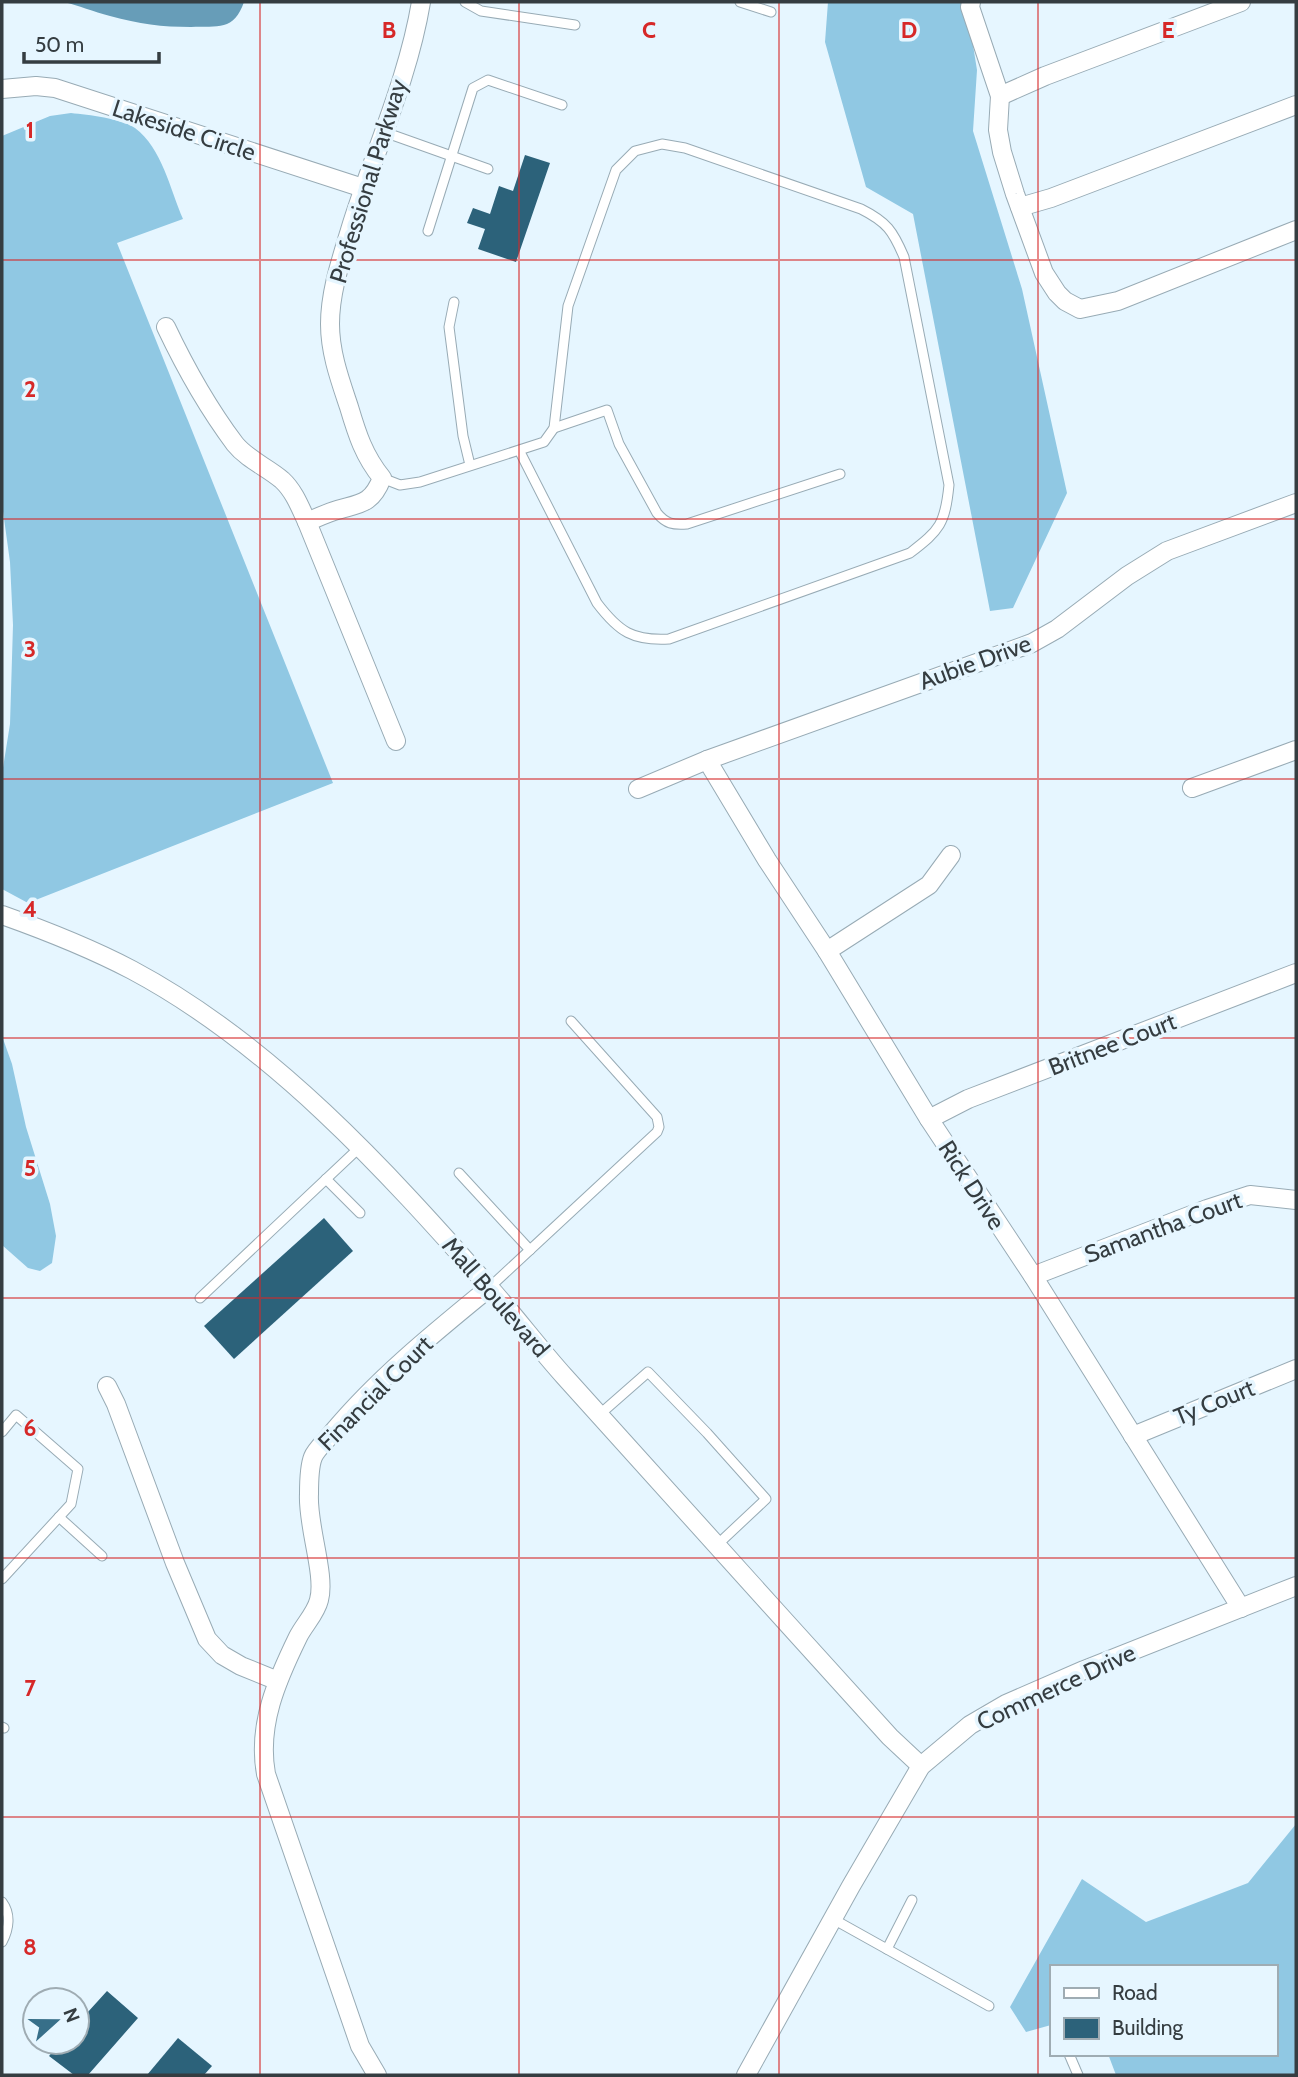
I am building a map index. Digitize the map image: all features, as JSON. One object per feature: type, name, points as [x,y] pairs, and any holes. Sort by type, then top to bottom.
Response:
[{"type":"street","name":"Professional Parkway","points":[[382,478],[369,462],[359,440],[334,363],[330,325],[332,299],[363,188],[384,132],[418,23],[421,2]]},
{"type":"street","points":[[971,2],[970,7],[1000,96],[998,130],[1020,207],[1044,273],[1065,301],[1080,309],[1118,301],[1296,230]]},
{"type":"street","points":[[1000,96],[1045,76],[1241,2]]},
{"type":"street","name":"Lakeside Circle","points":[[2,89],[36,86],[55,88],[363,188]]},
{"type":"street","points":[[1020,207],[1051,198],[1296,105]]},
{"type":"street","points":[[166,327],[184,363],[236,444],[252,461],[281,479],[293,493],[396,741]]},
{"type":"street","points":[[307,522],[335,510],[366,502],[377,492],[382,478]]},
{"type":"street","name":"Aubie Drive","points":[[638,789],[708,760],[1032,643],[1057,629],[1127,576],[1167,551],[1296,503]]},
{"type":"street","points":[[1192,788],[1296,750]]},
{"type":"street","name":"Rick Drive","points":[[708,760],[767,860],[827,951],[929,1119],[1033,1276],[1241,1608]]},
{"type":"street","points":[[827,951],[929,885],[951,855]]},
{"type":"street","name":"Mall Boulevard","points":[[2,915],[57,934],[134,971],[206,1016],[274,1068],[322,1111],[397,1186],[490,1287],[599,1415],[890,1737],[921,1766]]},
{"type":"street","name":"Britnee Court","points":[[929,1119],[968,1100],[1296,973]]},
{"type":"street","name":"Samantha Court","points":[[1033,1276],[1250,1195],[1296,1200]]},
{"type":"street","name":"Financial Court","points":[[377,2075],[360,2046],[266,1774],[262,1752],[263,1730],[278,1681],[299,1635],[319,1601],[320,1580],[308,1496],[313,1457],[358,1405],[442,1326],[490,1287]]},
{"type":"street","name":"Ty Court","points":[[1133,1436],[1296,1369]]},
{"type":"street","points":[[107,1386],[207,1639],[222,1655],[278,1681]]},
{"type":"street","name":"Commerce Drive","points":[[746,2075],[921,1766],[970,1725],[1006,1704],[1296,1586]]},
{"type":"lane","points":[[469,2],[481,11],[575,25]]},
{"type":"lane","points":[[740,2],[771,12]]},
{"type":"lane","points":[[428,232],[474,88],[488,80],[562,105]]},
{"type":"lane","points":[[384,132],[488,169]]},
{"type":"lane","points":[[382,478],[400,485],[420,482],[470,465],[544,442],[554,428],[568,306],[616,170],[635,151],[662,144],[685,148],[862,209],[882,220],[895,235],[904,257],[949,485],[946,509],[936,533],[910,553],[669,639],[651,640],[629,635],[611,621],[597,603],[519,450]]},
{"type":"lane","points":[[454,302],[449,327],[463,436],[470,465]]},
{"type":"lane","points":[[554,428],[607,410],[618,444],[657,513],[664,522],[676,525],[687,524],[840,474]]},
{"type":"lane","points":[[490,1287],[660,1127],[657,1116],[571,1021]]},
{"type":"lane","points":[[200,1298],[359,1148]]},
{"type":"lane","points":[[459,1173],[530,1250]]},
{"type":"lane","points":[[326,1179],[360,1213]]},
{"type":"lane","points":[[599,1415],[648,1372],[707,1433],[766,1499],[717,1545]]},
{"type":"lane","points":[[2,1432],[16,1415],[78,1469],[71,1504],[2,1579]]},
{"type":"lane","points":[[58,1517],[102,1556]]},
{"type":"lane","points":[[887,1948],[912,1900]]},
{"type":"lane","points":[[2,1942],[9,1929],[3,1906]]},
{"type":"lane","points":[[833,1919],[989,2006]]},
{"type":"lane","points":[[1070,2056],[1078,2075]]},
{"type":"shaded area","points":[[63,2],[244,2],[235,18],[224,25],[191,27],[131,21]]},
{"type":"shaded area","points":[[828,2],[966,2],[977,70],[973,131],[1022,289],[1067,493],[1013,608],[990,611],[913,214],[866,187],[825,42]]},
{"type":"shaded area","points":[[71,113],[113,119],[135,128],[152,146],[169,182],[183,219],[117,243],[333,783],[28,903],[2,889],[2,774],[10,724],[13,625],[10,562],[2,504],[2,136],[50,116]]},
{"type":"shaded area","points":[[2,1036],[50,1204],[56,1236],[52,1263],[40,1271],[28,1268],[2,1245]]},
{"type":"shaded area","points":[[1296,1824],[1296,2075],[1116,2075],[1109,2056],[1277,2056],[1277,1965],[1050,1965],[1050,2025],[1026,2032],[1010,2007],[1082,1879],[1146,1922],[1248,1883]]},
{"type":"building","points":[[525,155],[550,163],[516,262],[478,249],[485,229],[467,223],[473,208],[490,214],[499,186],[513,191]]},
{"type":"building","points":[[324,1218],[353,1251],[234,1359],[204,1326]]},
{"type":"building","points":[[107,1991],[138,2018],[88,2075],[74,2075],[49,2056],[91,2056],[91,2009]]},
{"type":"building","points":[[178,2038],[212,2066],[204,2075],[147,2075]]}]
